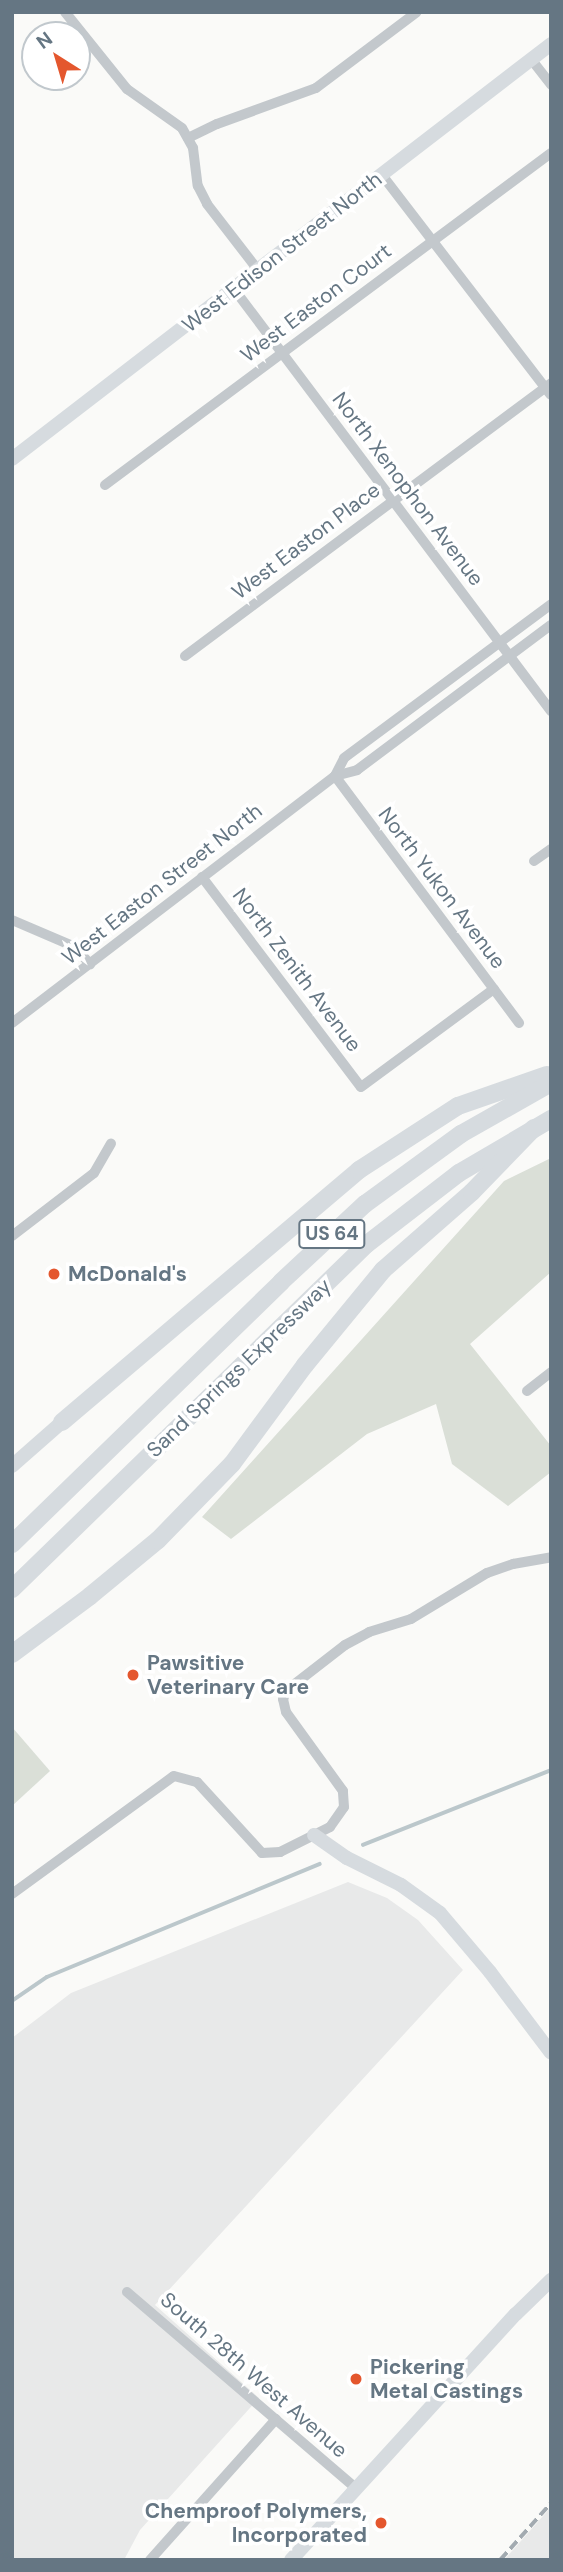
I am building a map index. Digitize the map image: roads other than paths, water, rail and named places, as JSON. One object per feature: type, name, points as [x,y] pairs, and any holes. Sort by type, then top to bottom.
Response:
[{"type":"highway","points":[[62,1422],[359,1170],[457,1106],[551,1074]]},
{"type":"highway","name":"Sand Springs Expressway","points":[[12,1544],[365,1204],[461,1134],[551,1083]]},
{"type":"highway","name":"Sand Springs Expressway","points":[[12,1589],[367,1244],[459,1173],[551,1119]]},
{"type":"highway","points":[[12,1654],[90,1596],[167,1531],[232,1464],[318,1348],[383,1270],[472,1192],[534,1128]]},
{"type":"main road","name":"West Edison Street North","points":[[12,459],[551,44]]},
{"type":"main road","points":[[12,1466],[62,1422]]},
{"type":"main road","points":[[314,1835],[347,1858],[401,1885],[440,1913],[477,1955],[551,2053]]},
{"type":"main road","points":[[291,2560],[551,2280]]},
{"type":"street","points":[[65,12],[99,58],[127,89],[172,120],[188,138],[198,187],[207,204],[258,270]]},
{"type":"street","points":[[188,138],[217,124],[306,93],[417,12]]},
{"type":"street","points":[[531,60],[551,85]]},
{"type":"street","name":"West Easton Court","points":[[105,485],[551,153]]},
{"type":"street","points":[[382,175],[549,388]]},
{"type":"street","name":"North Xenophon Avenue","points":[[234,289],[551,711]]},
{"type":"street","name":"West Easton Place","points":[[185,656],[392,500],[549,388]]},
{"type":"street","name":"West Easton Street North","points":[[335,776],[344,758],[551,604]]},
{"type":"street","name":"West Easton Street North","points":[[12,1023],[335,776],[356,770],[551,625]]},
{"type":"street","name":"North Yukon Avenue","points":[[335,776],[519,1023]]},
{"type":"street","points":[[534,861],[551,849]]},
{"type":"street","name":"North Zenith Avenue","points":[[202,877],[361,1087],[494,989]]},
{"type":"street","points":[[12,920],[75,947],[90,964]]},
{"type":"street","points":[[12,1236],[94,1173],[111,1143]]},
{"type":"street","points":[[527,1391],[551,1373]]},
{"type":"street","points":[[12,1894],[174,1776],[197,1782],[262,1853],[280,1852],[330,1827],[340,1814],[345,1801],[343,1791],[286,1712],[283,1699],[287,1690],[338,1650],[369,1632],[411,1619],[487,1573],[513,1564],[551,1557]]},
{"type":"street","name":"South 28th West Avenue","points":[[127,2292],[356,2488]]},
{"type":"street","points":[[150,2560],[276,2419]]},
{"type":"waterway","points":[[363,1845],[551,1770]]},
{"type":"waterway","points":[[12,2001],[47,1977],[320,1864]]},
{"type":"railway","points":[[500,2560],[551,2503]]},
{"type":"place","name":"McDonald's","points":[[54,1274]]},
{"type":"place","name":"Pawsitive Veterinary Care","points":[[133,1675]]},
{"type":"place","name":"Pickering Metal Castings","points":[[356,2379]]},
{"type":"place","name":"Chemproof Polymers, Incorporated","points":[[381,2523]]}]
